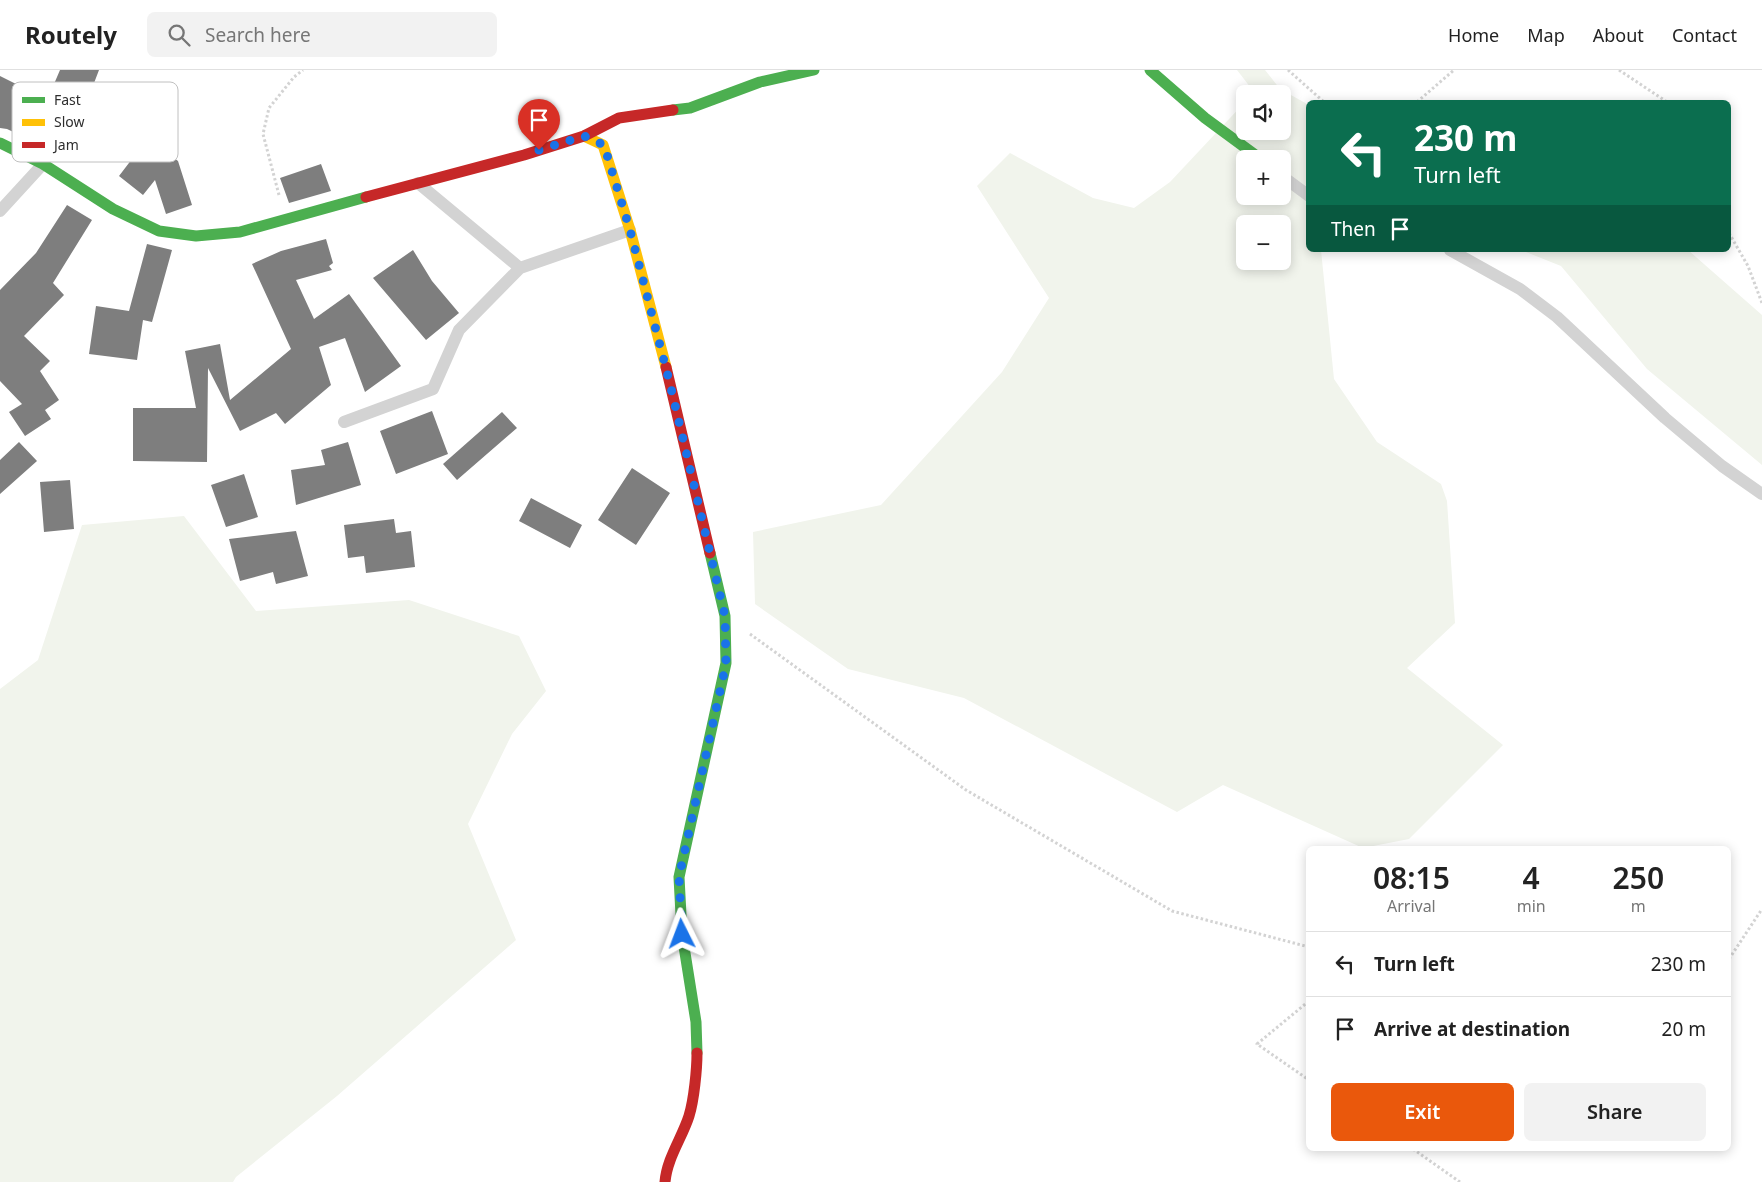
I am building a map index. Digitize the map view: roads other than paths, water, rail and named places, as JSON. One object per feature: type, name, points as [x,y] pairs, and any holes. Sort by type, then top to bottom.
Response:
[{"type":"street","points":[[39,162],[114,209],[159,231],[196,236],[240,232],[524,155],[584,136],[619,118],[690,108],[760,82],[814,70]]},
{"type":"street","points":[[1150,70],[1205,118],[1249,150]]},
{"type":"street","points":[[584,136],[604,145],[630,230],[670,384],[725,616],[726,664],[679,877],[682,934],[696,1022],[698,1064],[690,1114],[666,1171],[665,1182]]},
{"type":"street","points":[[0,143],[12,149]]},
{"type":"lane","points":[[0,211],[43,164]]},
{"type":"lane","points":[[418,183],[520,268]]},
{"type":"lane","points":[[1291,183],[1306,194]]},
{"type":"lane","points":[[344,422],[433,389],[459,330],[520,268],[630,230]]},
{"type":"lane","points":[[1454,252],[1520,288],[1557,316],[1665,418],[1722,466],[1762,494]]}]
